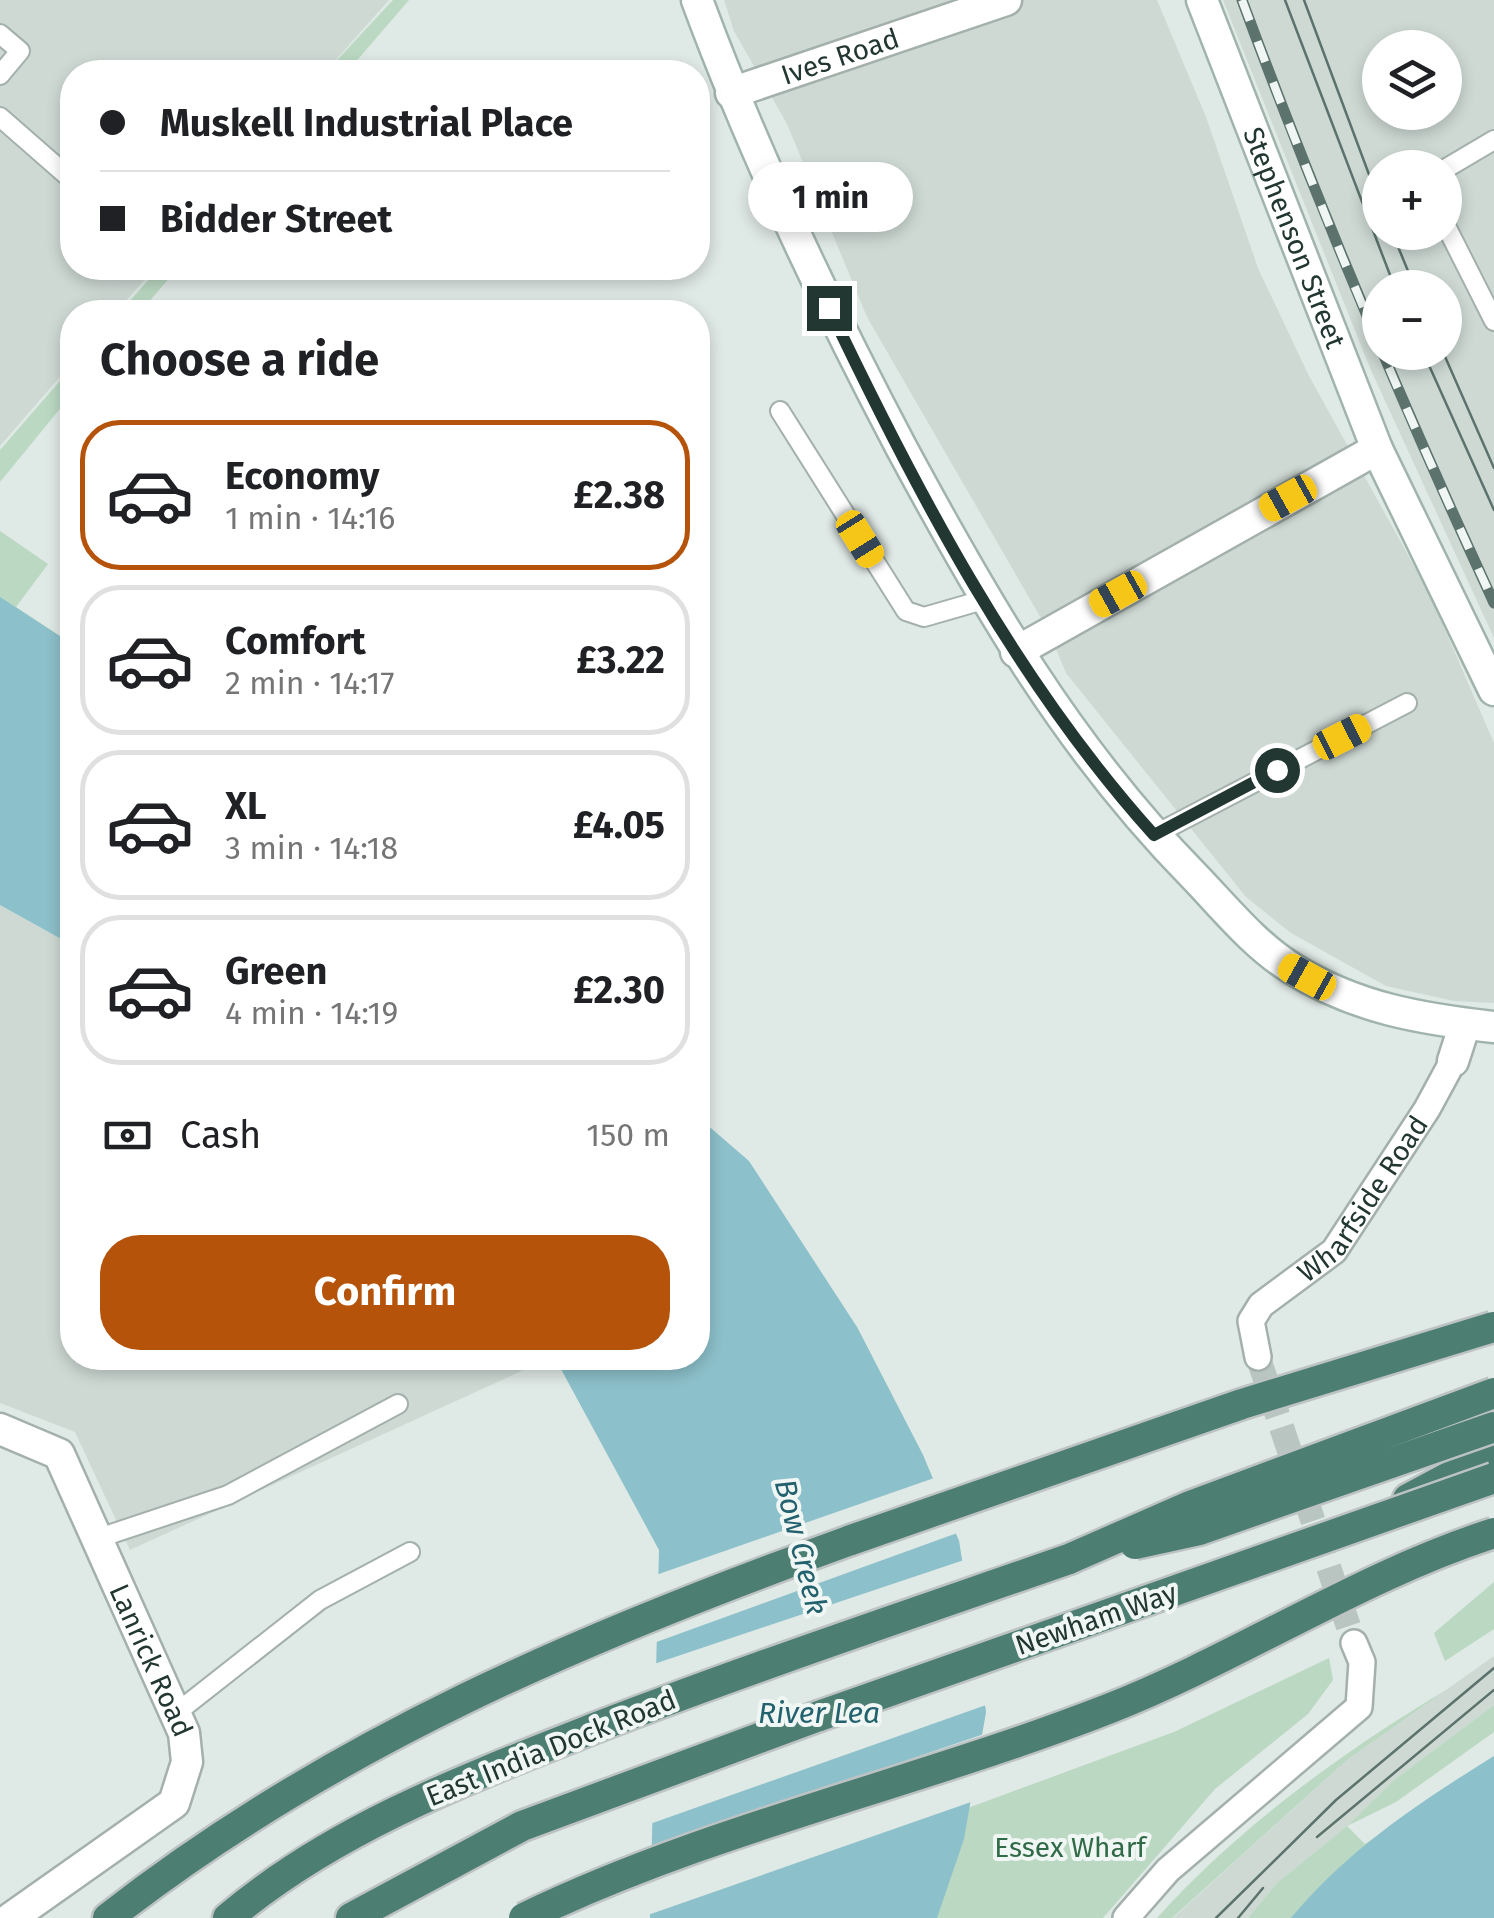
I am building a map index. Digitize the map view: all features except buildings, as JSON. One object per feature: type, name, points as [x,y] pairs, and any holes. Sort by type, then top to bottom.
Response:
[{"type":"highway","points":[[108,1918],[300,1786],[518,1670],[833,1546],[1242,1404],[1494,1327]]},
{"type":"highway","name":"Newham Way","points":[[880,1624],[1069,1559],[1190,1506],[1494,1392]]},
{"type":"highway","name":"Newham Way","points":[[1069,1559],[1199,1530],[1494,1427]]},
{"type":"highway","name":"Newham Way","points":[[1371,1518],[1494,1453]]},
{"type":"highway","name":"Newham Way","points":[[411,1886],[522,1826],[1371,1518],[1494,1478]]},
{"type":"highway","points":[[524,1918],[685,1854],[1108,1708],[1390,1575],[1494,1533]]},
{"type":"highway","name":"East India Dock Road","points":[[229,1915],[343,1840],[459,1781],[880,1624]]},
{"type":"highway","points":[[351,1918],[411,1886]]},
{"type":"highway","points":[[376,1918],[411,1886]]},
{"type":"main road","points":[[696,0],[731,93],[846,342],[983,600],[1113,790],[1289,966],[1361,1004],[1480,1025]]},
{"type":"main road","name":"Ives Road","points":[[731,93],[1006,0]]},
{"type":"main road","name":"Stephenson Street","points":[[1202,0],[1377,448],[1494,690]]},
{"type":"main road","points":[[1016,652],[1377,448]]},
{"type":"main road","name":"Wharfside Road","points":[[1452,1060],[1480,1025]]},
{"type":"main road","name":"Lanrick Road","points":[[0,1429],[59,1454],[184,1733],[187,1762],[174,1803],[11,1918]]},
{"type":"street","name":"Wharfside Road","points":[[1258,1356],[1251,1321],[1260,1306],[1334,1251],[1427,1110],[1452,1060]]},
{"type":"street","points":[[1126,1918],[1168,1870],[1359,1707],[1362,1662],[1354,1643]]},
{"type":"lane","points":[[0,34],[20,51],[0,74]]},
{"type":"lane","points":[[0,117],[60,170]]},
{"type":"lane","points":[[1462,158],[1494,140]]},
{"type":"lane","points":[[1458,250],[1494,321]]},
{"type":"lane","points":[[780,412],[906,611],[924,617],[983,600]]},
{"type":"lane","points":[[1154,835],[1407,703]]},
{"type":"lane","points":[[96,1539],[228,1495],[398,1404]]},
{"type":"lane","points":[[175,1714],[320,1600],[410,1552]]},
{"type":"shaded area","points":[[0,0],[389,0],[336,60],[60,60],[60,280],[144,280],[127,300],[60,300],[60,377],[0,446]]},
{"type":"shaded area","points":[[724,0],[1157,0],[1206,117],[1258,268],[1309,376],[1429,593],[1494,743],[1494,1003],[1454,1001],[1386,986],[1291,933],[1246,897],[1066,673],[1049,632],[867,317],[787,124],[734,31]]},
{"type":"shaded area","points":[[1223,0],[1494,0],[1494,638],[1371,370],[1462,370],[1462,270],[1362,270],[1362,348]]},
{"type":"shaded area","points":[[0,905],[60,938],[60,1370],[524,1370],[130,1550],[75,1432],[0,1403]]},
{"type":"shaded area","points":[[1494,1656],[1494,1705],[1394,1780],[1347,1826],[1277,1883],[1248,1918],[1173,1918],[1347,1760]]},
{"type":"green space","points":[[393,0],[409,0],[357,60],[337,60]]},
{"type":"green space","points":[[148,280],[168,280],[150,300],[131,300]]},
{"type":"green space","points":[[60,381],[60,409],[0,482],[0,450]]},
{"type":"green space","points":[[0,531],[48,564],[16,607],[60,636],[60,642],[0,634]]},
{"type":"green space","name":"Essex Wharf","points":[[710,1133],[857,1327],[923,1455],[959,1541],[986,1712],[968,1808],[1174,1732],[1329,1658],[1333,1680],[1308,1714],[1215,1789],[1103,1918],[887,1918],[710,1168]]},
{"type":"green space","points":[[1494,1582],[1494,1629],[1445,1661],[1434,1633]]},
{"type":"green space","points":[[1446,1690],[1347,1760],[1172,1918],[1157,1918],[1257,1822],[1368,1739]]},
{"type":"green space","points":[[1494,1705],[1494,1732],[1396,1802],[1347,1826],[1394,1780]]},
{"type":"green space","points":[[1494,1756],[1361,1918],[1248,1918],[1277,1883],[1347,1826],[1365,1844]]},
{"type":"water","points":[[0,597],[60,636],[60,938],[0,905]]},
{"type":"water","name":"River Lea","points":[[710,1127],[749,1161],[857,1327],[923,1455],[959,1541],[986,1712],[964,1839],[937,1918],[650,1918],[659,1550],[562,1370],[710,1370]]},
{"type":"water","points":[[1494,1756],[1494,1918],[1291,1918],[1360,1849]]},
{"type":"pier","points":[[937,1477],[960,1532],[651,1644],[653,1576]]},
{"type":"pier","points":[[967,1559],[989,1704],[647,1825],[651,1665]]},
{"type":"pier","points":[[987,1733],[974,1801],[645,1916],[646,1849]]},
{"type":"tunnel","points":[[1258,1357],[1354,1643]]},
{"type":"tram line","points":[[1285,0],[1388,270]]},
{"type":"tram line","points":[[1304,0],[1362,156]]},
{"type":"tram line","points":[[1399,250],[1408,270]]},
{"type":"tram line","points":[[1431,370],[1494,510]]},
{"type":"tram line","points":[[1451,370],[1494,468]]},
{"type":"tram line","points":[[1216,1918],[1336,1800],[1494,1668]]},
{"type":"tram line","points":[[1317,1837],[1494,1690]]},
{"type":"tram line","points":[[1238,1918],[1263,1888]]},
{"type":"railway","points":[[1242,0],[1362,304],[1494,603]]},
{"type":"route","points":[[829,308],[983,600],[1113,790],[1154,835],[1277,770]]},
{"type":"water label","name":"Bow Creek","points":[[801,1547]]}]
